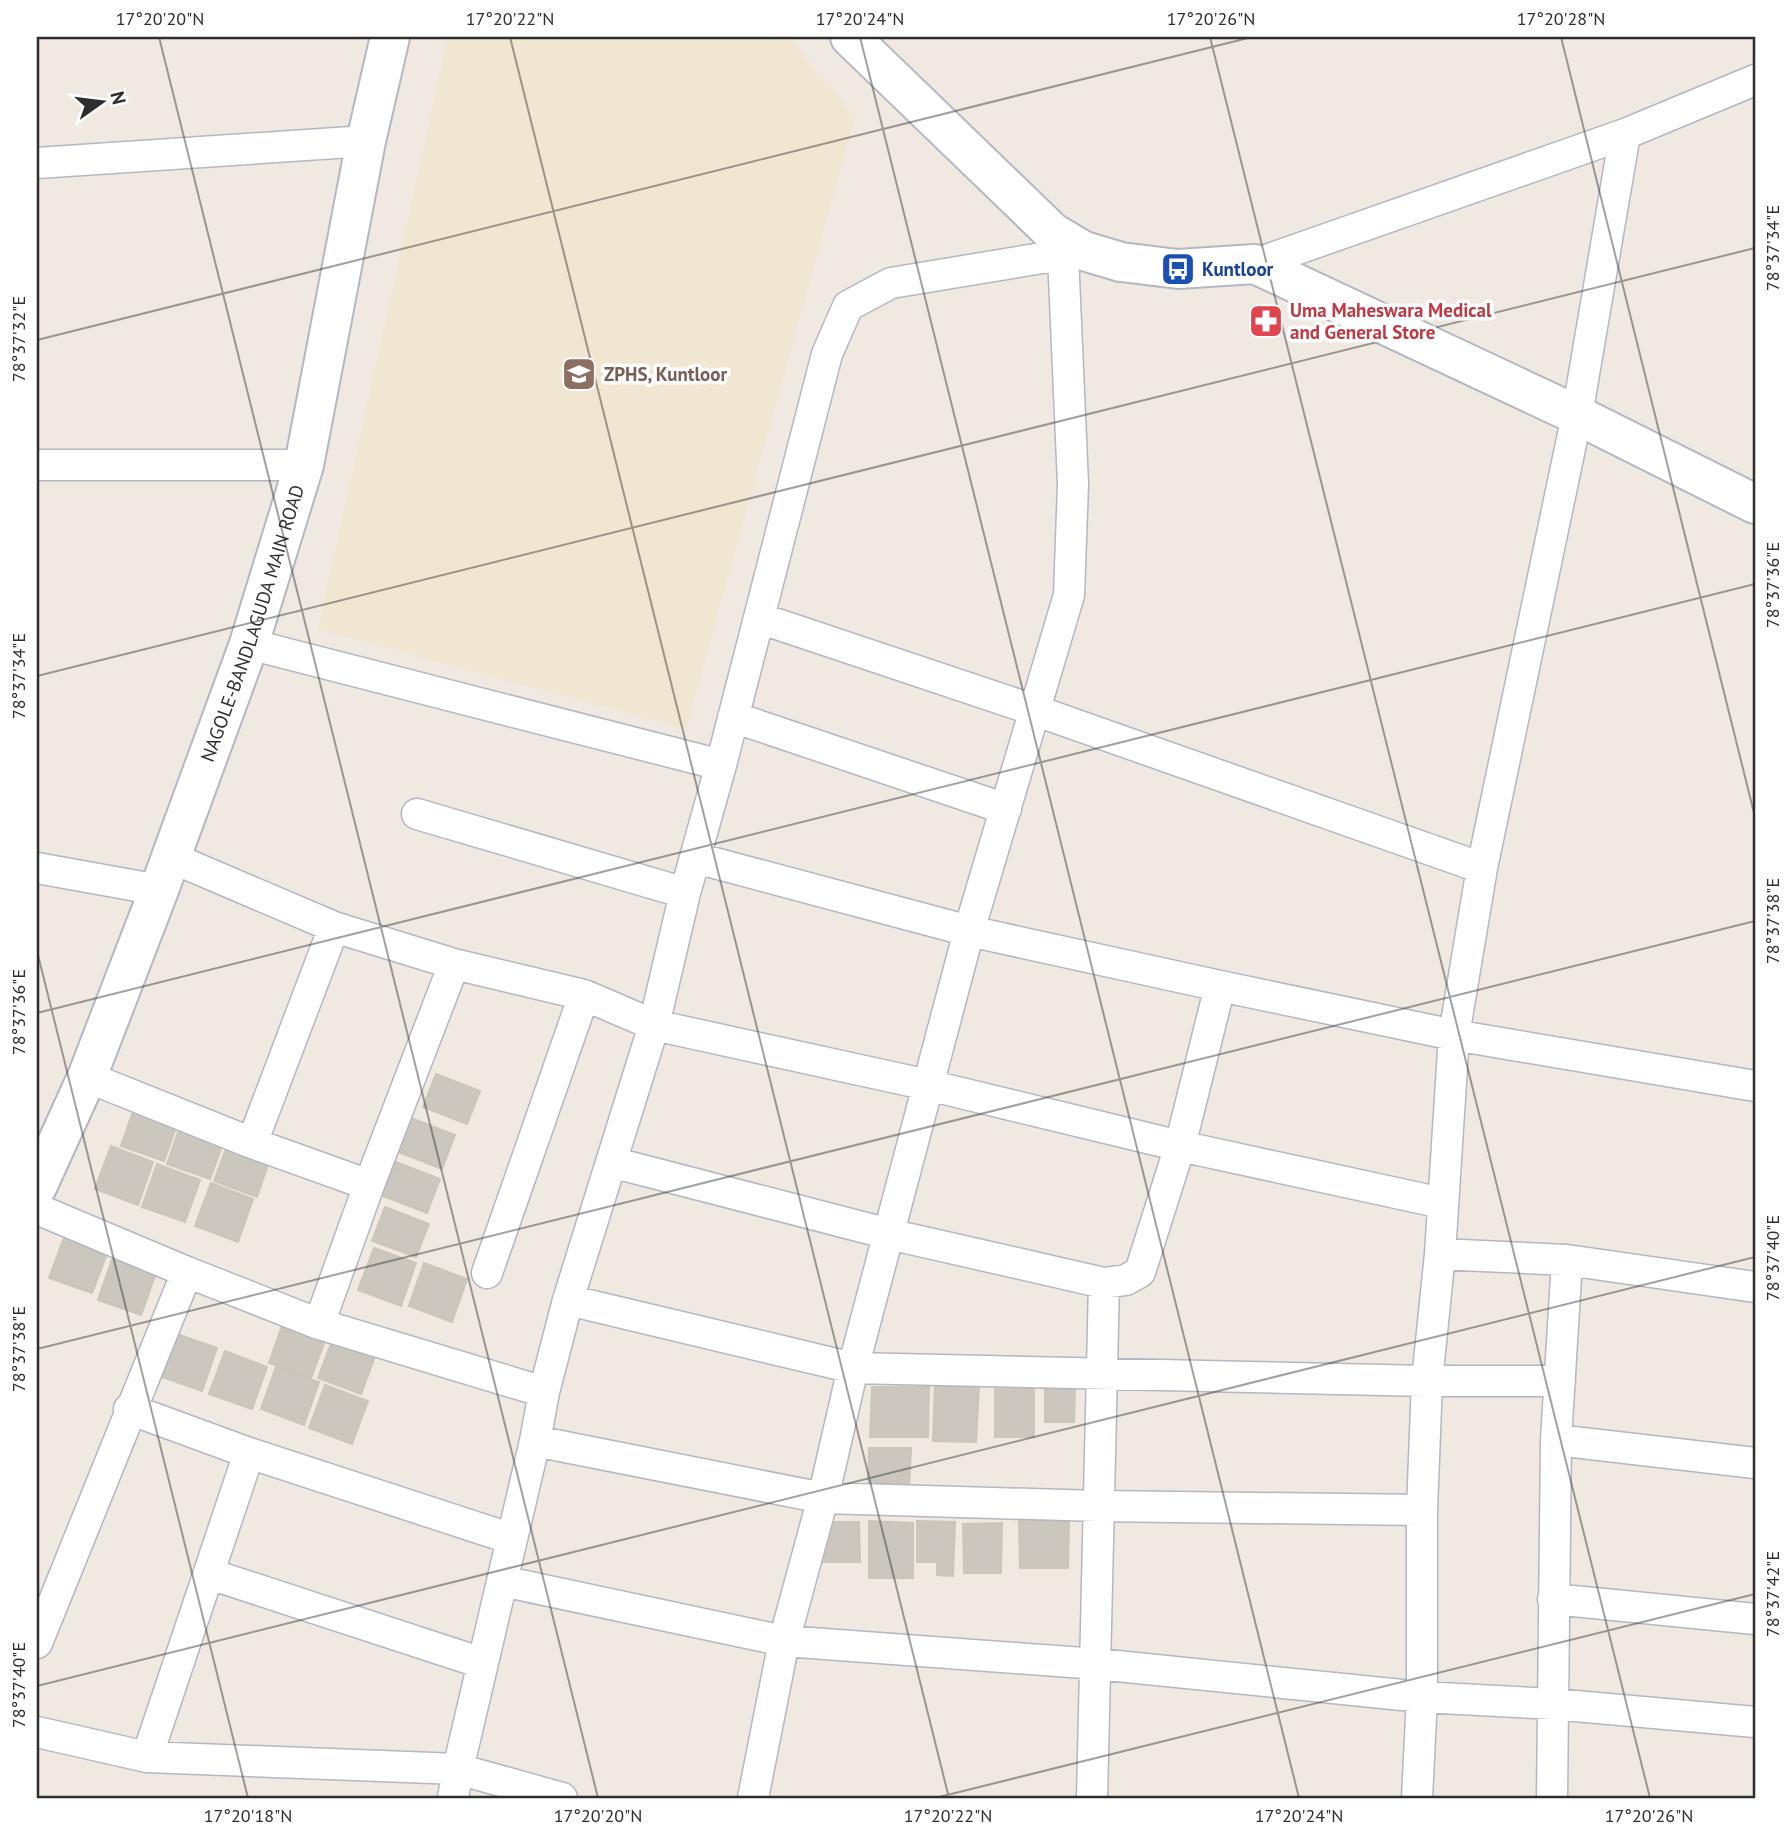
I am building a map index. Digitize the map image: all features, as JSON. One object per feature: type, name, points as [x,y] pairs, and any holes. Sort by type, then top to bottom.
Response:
[{"type":"street","name":"NAGOLE-BANDLAGUDA MAIN ROAD","points":[[37,1187],[87,1077],[165,874],[249,644],[304,465],[366,141],[390,37]]},
{"type":"street","points":[[753,1798],[785,1641],[823,1498],[853,1368],[969,931],[1069,595],[1073,484],[1073,253],[850,37]]},
{"type":"street","points":[[456,1784],[544,1392],[568,1300],[654,1026],[685,893],[721,765],[827,354],[848,306],[891,283],[1073,253],[1178,269],[1255,264],[1625,134],[1755,80]]},
{"type":"street","points":[[1417,1798],[1422,1697],[1422,1510],[1427,1381],[1440,1254],[1454,1035],[1482,867],[1577,415],[1625,134]]},
{"type":"street","points":[[37,163],[366,141]]},
{"type":"street","points":[[1255,264],[1577,415],[1755,504]]},
{"type":"street","points":[[37,465],[304,465]]},
{"type":"street","points":[[759,618],[1034,710],[1482,867]]},
{"type":"street","points":[[249,644],[721,765]]},
{"type":"street","points":[[733,718],[1006,809]]},
{"type":"street","points":[[418,814],[685,893]]},
{"type":"street","points":[[696,858],[969,931],[1220,986],[1454,1035],[1755,1086]]},
{"type":"street","points":[[37,867],[165,874],[454,964],[583,995],[654,1026],[928,1085],[1180,1146],[1442,1203]]},
{"type":"street","points":[[252,1143],[334,927]]},
{"type":"street","points":[[319,1324],[454,964]]},
{"type":"street","points":[[611,1162],[889,1234],[1104,1283],[1126,1280],[1140,1272],[1180,1146],[1220,986]]},
{"type":"street","points":[[487,1273],[583,995]]},
{"type":"street","points":[[87,1077],[252,1143],[369,1185]]},
{"type":"street","points":[[37,1209],[319,1324],[544,1392]]},
{"type":"street","points":[[1440,1254],[1567,1259],[1755,1287]]},
{"type":"street","points":[[1552,1798],[1556,1440],[1567,1259]]},
{"type":"street","points":[[37,1643],[187,1272]]},
{"type":"street","points":[[1091,1798],[1097,1664],[1104,1283]]},
{"type":"street","points":[[568,1300],[853,1368],[1427,1381],[1560,1381]]},
{"type":"street","points":[[130,1409],[249,1453],[512,1539]]},
{"type":"street","points":[[1556,1440],[1755,1463]]},
{"type":"street","points":[[535,1441],[823,1498],[1098,1506],[1422,1510]]},
{"type":"street","points":[[147,1756],[249,1453]]},
{"type":"street","points":[[210,1574],[482,1663]]},
{"type":"street","points":[[502,1581],[785,1641],[1097,1664],[1422,1697],[1553,1704],[1755,1722]]},
{"type":"street","points":[[1553,1599],[1755,1619]]},
{"type":"street","points":[[37,1732],[147,1756],[456,1784],[562,1798]]},
{"type":"shaded area","name":"ZPHS, Kuntloor","points":[[448,37],[789,37],[855,118],[686,729],[318,629]]},
{"type":"building","points":[[436,1074],[480,1091],[467,1124],[423,1107]]},
{"type":"building","points":[[136,1103],[179,1119],[164,1161],[121,1146]]},
{"type":"building","points":[[411,1118],[455,1135],[442,1169],[398,1152]]},
{"type":"building","points":[[182,1121],[225,1137],[210,1179],[167,1164]]},
{"type":"building","points":[[230,1138],[272,1153],[257,1197],[214,1181]]},
{"type":"building","points":[[111,1146],[153,1162],[138,1205],[95,1189]]},
{"type":"building","points":[[396,1162],[440,1179],[427,1213],[383,1196]]},
{"type":"building","points":[[157,1164],[200,1180],[185,1222],[142,1207]]},
{"type":"building","points":[[211,1183],[253,1199],[238,1242],[195,1226]]},
{"type":"building","points":[[385,1207],[429,1224],[416,1257],[372,1241]]},
{"type":"building","points":[[65,1235],[108,1251],[92,1293],[49,1278]]},
{"type":"building","points":[[374,1248],[416,1263],[401,1306],[358,1290]]},
{"type":"building","points":[[113,1257],[156,1273],[141,1315],[98,1300]]},
{"type":"building","points":[[424,1263],[467,1279],[452,1322],[409,1306]]},
{"type":"building","points":[[284,1320],[327,1335],[311,1378],[269,1363]]},
{"type":"building","points":[[174,1333],[217,1348],[202,1391],[159,1376]]},
{"type":"building","points":[[334,1336],[377,1351],[361,1394],[318,1378]]},
{"type":"building","points":[[225,1351],[267,1367],[252,1409],[209,1394]]},
{"type":"building","points":[[276,1367],[319,1382],[304,1425],[261,1409]]},
{"type":"building","points":[[935,1384],[979,1386],[976,1442],[933,1441]]},
{"type":"building","points":[[325,1385],[368,1401],[352,1444],[309,1428]]},
{"type":"building","points":[[872,1387],[929,1387],[928,1437],[870,1437]]},
{"type":"building","points":[[1045,1387],[1075,1388],[1074,1422],[1045,1422]]},
{"type":"building","points":[[995,1389],[1034,1389],[1034,1437],[995,1437]]},
{"type":"building","points":[[869,1448],[911,1448],[909,1489],[868,1489]]},
{"type":"building","points":[[869,1521],[913,1523],[913,1578],[869,1578]]},
{"type":"building","points":[[917,1521],[955,1522],[953,1576],[937,1575],[937,1562],[917,1562]]},
{"type":"building","points":[[1019,1521],[1069,1521],[1068,1568],[1020,1568]]},
{"type":"building","points":[[821,1522],[859,1522],[860,1562],[820,1562]]},
{"type":"building","points":[[1002,1523],[1001,1573],[964,1573],[963,1524]]},
{"type":"place","name":"Kuntloor","points":[[1178,269]]},
{"type":"place","name":"Uma Maheswara Medical and General Store","points":[[1266,321]]},
{"type":"place","name":"ZPHS, Kuntloor","points":[[579,374]]}]
